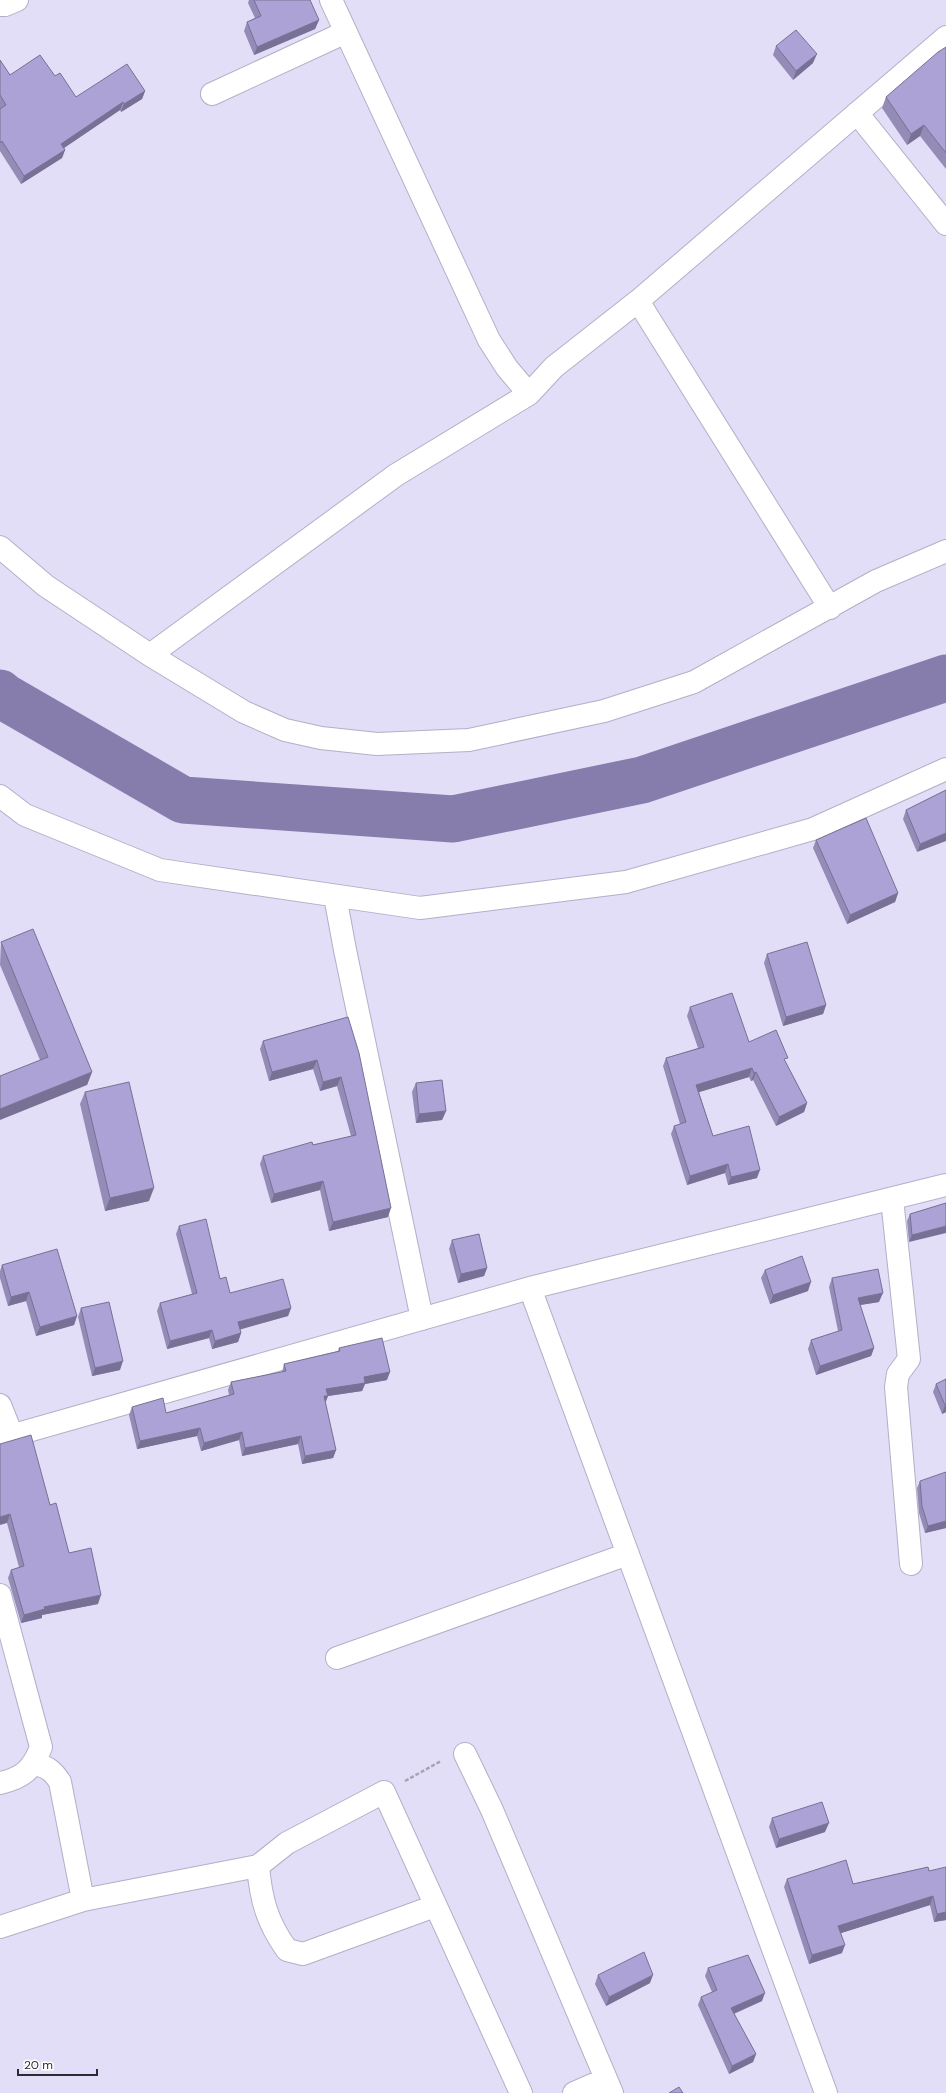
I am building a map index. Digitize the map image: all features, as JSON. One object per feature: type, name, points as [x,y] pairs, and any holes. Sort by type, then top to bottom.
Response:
[{"type":"street","points":[[0,5],[9,4],[17,0]]},
{"type":"street","points":[[331,0],[489,340],[507,368],[529,394]]},
{"type":"street","points":[[212,94],[346,32]]},
{"type":"street","points":[[150,655],[396,475],[529,394],[554,367],[638,301],[946,37]]},
{"type":"street","points":[[857,113],[946,224]]},
{"type":"street","points":[[638,301],[830,608]]},
{"type":"street","points":[[0,547],[46,586],[150,655],[244,712],[285,730],[321,738],[377,744],[469,740],[604,711],[694,682],[876,582],[946,551]]},
{"type":"street","points":[[0,796],[24,815],[160,870],[420,908],[626,882],[813,829],[946,769]]},
{"type":"street","points":[[335,896],[422,1319]]},
{"type":"street","points":[[0,1405],[6,1437],[530,1288],[946,1185]]},
{"type":"street","points":[[892,1199],[909,1359],[898,1374],[896,1387],[911,1564]]},
{"type":"street","points":[[530,1288],[826,2093]]},
{"type":"street","points":[[338,1658],[628,1554]]},
{"type":"street","points":[[0,1595],[41,1747],[35,1764],[14,1780],[0,1783]]},
{"type":"street","points":[[465,1754],[492,1810],[609,2086],[574,2093]]},
{"type":"street","points":[[35,1764],[47,1767],[54,1773],[60,1782],[83,1900]]},
{"type":"street","points":[[0,1928],[83,1900],[258,1866],[287,1843],[384,1792],[521,2093]]},
{"type":"street","points":[[258,1866],[260,1894],[273,1931],[287,1950],[302,1954],[436,1906]]},
{"type":"path","points":[[384,1792],[448,1757],[465,1754]]},
{"type":"building","points":[[254,0],[310,0],[319,20],[257,47],[247,22],[261,16]]},
{"type":"building","points":[[796,30],[817,54],[796,71],[776,46]]},
{"type":"building","points":[[946,47],[946,153],[924,125],[911,134],[886,97],[938,52]]},
{"type":"building","points":[[40,55],[55,76],[60,73],[76,97],[127,64],[145,91],[124,104],[123,102],[61,144],[65,150],[24,176],[2,141],[0,143],[0,109],[6,105],[0,95],[0,60],[10,75]]},
{"type":"building","points":[[946,790],[946,833],[920,844],[906,810]]},
{"type":"building","points":[[866,818],[898,893],[850,915],[816,840]]},
{"type":"building","points":[[33,929],[92,1072],[0,1109],[0,1076],[48,1057],[1,942]]},
{"type":"building","points":[[807,942],[826,1005],[786,1017],[767,954]]},
{"type":"building","points":[[732,993],[749,1042],[776,1030],[788,1058],[784,1059],[807,1103],[779,1117],[756,1072],[754,1073],[752,1068],[696,1085],[713,1136],[749,1126],[760,1170],[731,1177],[728,1164],[690,1176],[674,1126],[686,1122],[666,1058],[704,1047],[690,1007]]},
{"type":"building","points":[[348,1017],[359,1053],[391,1208],[333,1222],[323,1181],[274,1194],[263,1156],[312,1142],[313,1145],[356,1135],[341,1077],[323,1082],[317,1060],[272,1072],[263,1041]]},
{"type":"building","points":[[442,1080],[446,1111],[419,1114],[416,1083]]},
{"type":"building","points":[[129,1082],[154,1188],[110,1198],[85,1092]]},
{"type":"building","points":[[946,1203],[946,1226],[912,1235],[910,1214]]},
{"type":"building","points":[[206,1219],[220,1279],[226,1277],[230,1293],[283,1279],[291,1308],[238,1322],[241,1333],[215,1341],[212,1330],[170,1341],[160,1303],[197,1293],[179,1226]]},
{"type":"building","points":[[479,1234],[487,1268],[461,1274],[452,1240]]},
{"type":"building","points":[[57,1249],[77,1316],[40,1327],[29,1292],[11,1297],[2,1265]]},
{"type":"building","points":[[802,1256],[811,1282],[773,1295],[765,1270]]},
{"type":"building","points":[[878,1269],[883,1293],[858,1298],[874,1348],[820,1366],[811,1340],[842,1330],[832,1278]]},
{"type":"building","points":[[109,1302],[123,1361],[95,1368],[81,1308]]},
{"type":"building","points":[[382,1338],[390,1372],[364,1377],[365,1383],[326,1389],[328,1396],[324,1396],[336,1450],[305,1456],[301,1436],[245,1448],[242,1432],[204,1443],[200,1428],[140,1441],[132,1407],[163,1398],[166,1413],[234,1394],[231,1382],[286,1371],[284,1364],[340,1351],[339,1348]]},
{"type":"building","points":[[946,1379],[946,1405],[945,1405],[936,1384]]},
{"type":"building","points":[[31,1435],[50,1505],[56,1503],[69,1553],[91,1548],[101,1595],[44,1607],[45,1609],[24,1615],[11,1570],[24,1566],[10,1514],[0,1517],[0,1444]]},
{"type":"building","points":[[946,1472],[946,1521],[928,1526],[922,1506],[920,1481]]},
{"type":"building","points":[[822,1802],[829,1823],[779,1839],[772,1818]]},
{"type":"building","points":[[846,1860],[853,1884],[928,1867],[929,1871],[946,1867],[946,1912],[937,1914],[933,1896],[838,1926],[845,1945],[812,1955],[787,1879]]},
{"type":"building","points":[[644,1952],[653,1975],[609,1997],[598,1975]]},
{"type":"building","points":[[748,1955],[765,1993],[731,2008],[756,2054],[732,2066],[701,1997],[717,1990],[708,1968]]},
{"type":"building","points":[[679,2087],[683,2093],[669,2093]]},
{"type":"waterway","points":[[0,693],[183,800],[453,819],[642,780],[946,678]]}]
